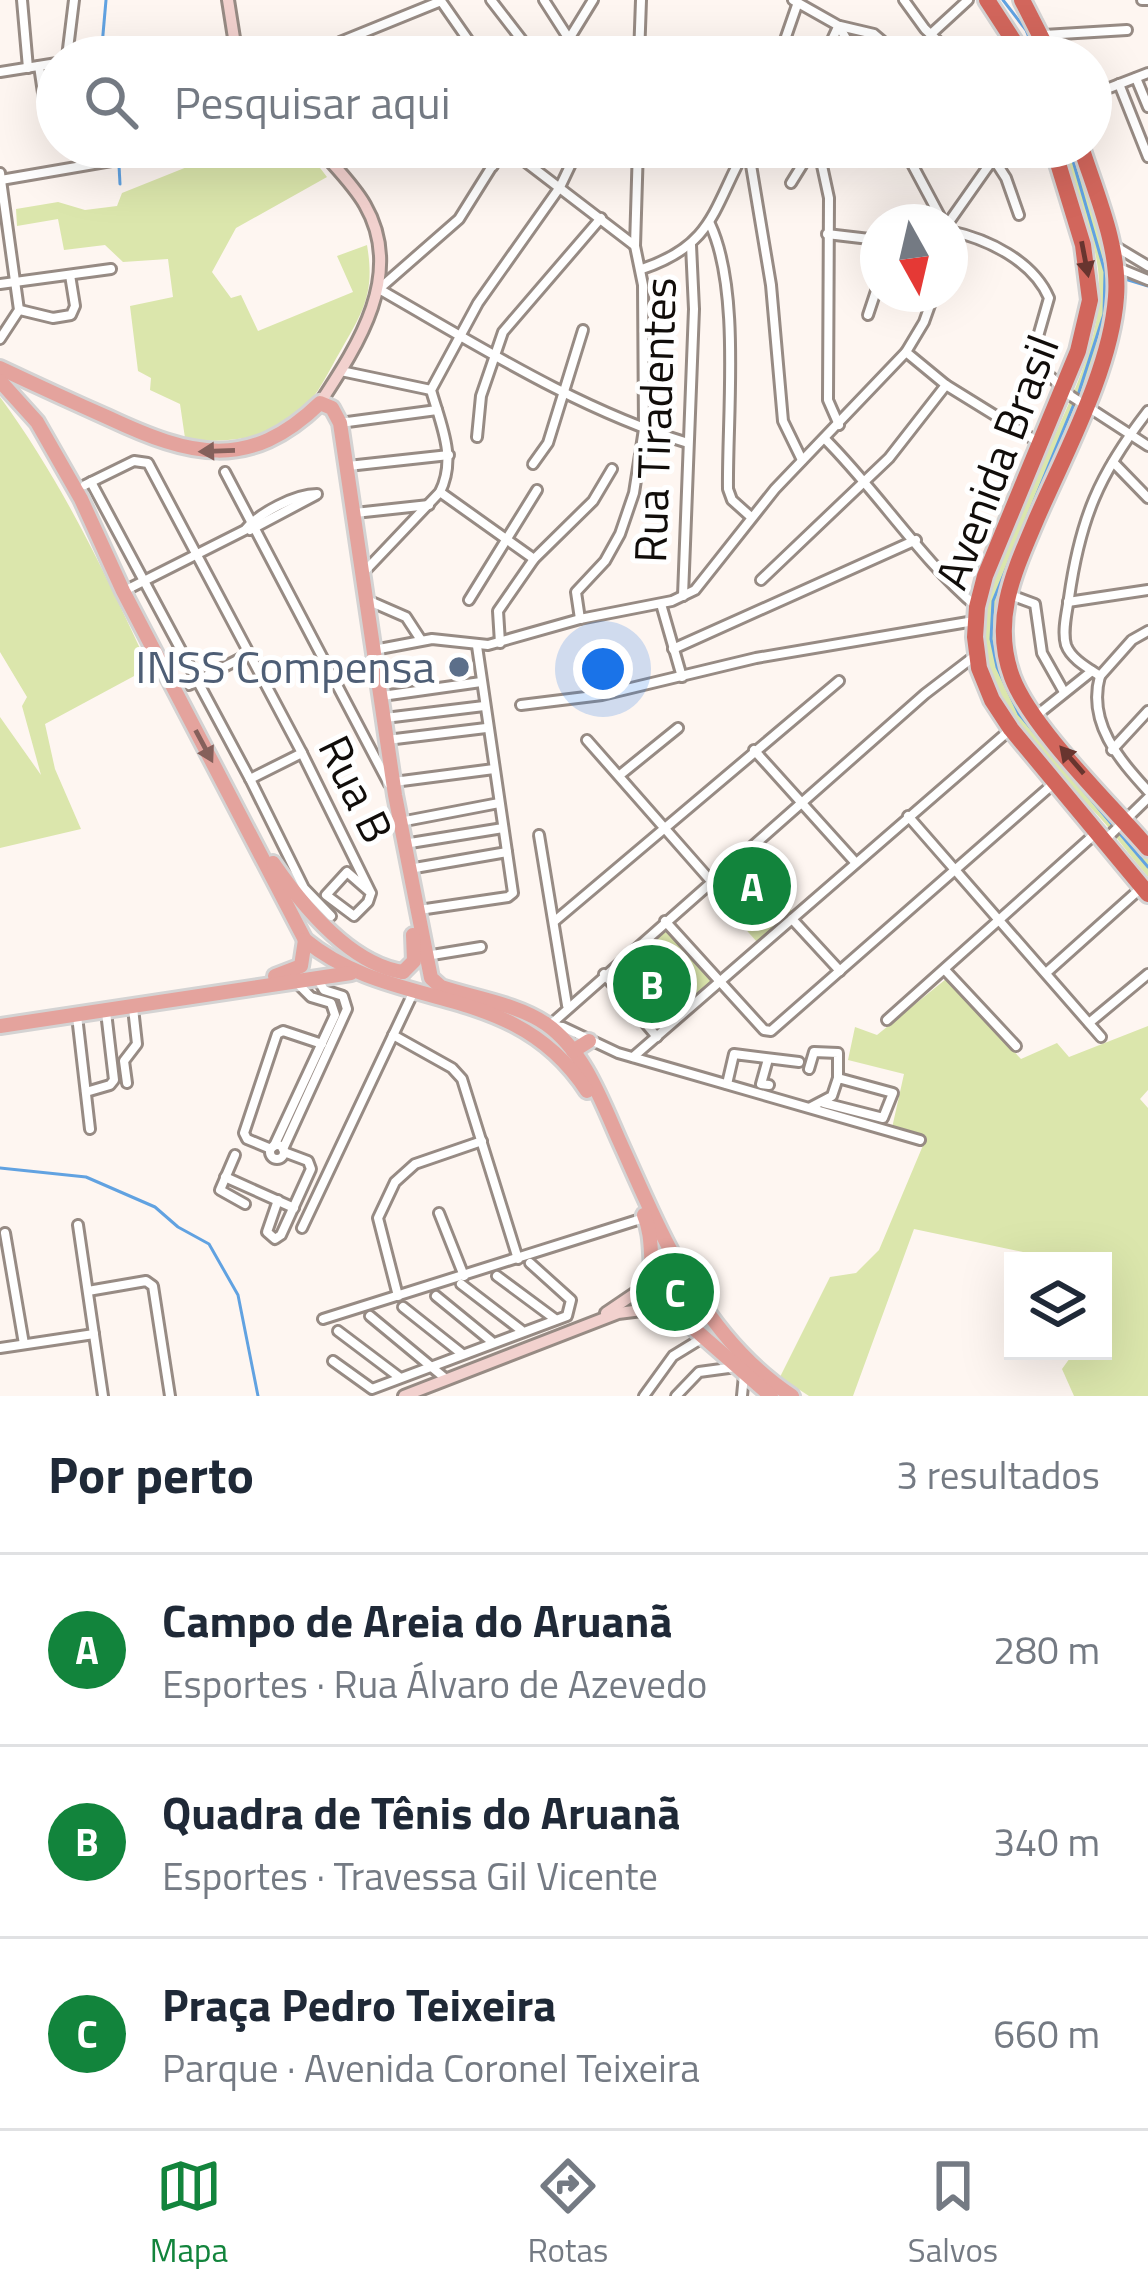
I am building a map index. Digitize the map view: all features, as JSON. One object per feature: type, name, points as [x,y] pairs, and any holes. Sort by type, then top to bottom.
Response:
[{"type":"highway","points":[[987,0],[1010,36]]},
{"type":"highway","points":[[1022,0],[1042,35]]},
{"type":"highway","name":"Avenida Brasil","points":[[1059,168],[1090,285],[1075,398],[1040,443],[985,576],[976,614],[976,655],[992,700],[1011,729],[1145,891]]},
{"type":"highway","name":"Avenida Brasil","points":[[1088,168],[1115,267],[1114,320],[1075,398],[1006,594],[1003,623],[1007,660],[1020,695],[1148,848]]},
{"type":"main road","points":[[0,368],[152,438],[200,452],[235,451],[271,440],[320,403],[332,408],[340,424],[394,789],[430,978],[441,987],[526,1014],[549,1026],[573,1051],[703,1308],[730,1345],[792,1396]]},
{"type":"main road","points":[[0,380],[37,422],[81,499],[135,614],[305,940],[337,965],[522,1027],[558,1051],[587,1090],[645,1218],[652,1240],[651,1267],[661,1299],[698,1338],[771,1396]]},
{"type":"main road","points":[[60,396],[37,398],[36,409],[128,590],[135,614]]},
{"type":"main road","points":[[317,978],[403,973],[411,967],[415,953],[400,822]]},
{"type":"main road","points":[[253,834],[320,923],[370,960],[403,973]]},
{"type":"main road","points":[[298,974],[305,940]]},
{"type":"main road","points":[[0,1026],[298,974],[319,963],[322,970],[317,978]]},
{"type":"main road","points":[[0,1017],[298,974]]},
{"type":"main road","points":[[573,1051],[589,1041]]},
{"type":"street","points":[[22,0],[36,78]]},
{"type":"street","points":[[70,36],[74,0]]},
{"type":"street","points":[[228,0],[233,36]]},
{"type":"street","points":[[491,0],[519,36]]},
{"type":"street","points":[[544,0],[567,36]]},
{"type":"street","points":[[571,36],[593,0]]},
{"type":"street","points":[[640,36],[641,0]]},
{"type":"street","points":[[904,0],[931,34],[968,0]]},
{"type":"street","points":[[354,36],[441,1],[467,36]]},
{"type":"street","points":[[785,36],[795,2],[839,26],[876,36]]},
{"type":"street","points":[[834,36],[839,26]]},
{"type":"street","points":[[839,26],[844,36]]},
{"type":"street","points":[[1042,35],[1127,30]]},
{"type":"street","points":[[0,72],[36,66]]},
{"type":"street","points":[[1112,86],[1148,73]]},
{"type":"street","points":[[1136,78],[1148,107]]},
{"type":"street","points":[[1119,84],[1148,157]]},
{"type":"street","points":[[0,339],[19,310],[0,178],[65,168]]},
{"type":"street","points":[[320,403],[367,323],[379,289],[378,241],[370,216],[336,168]]},
{"type":"street","points":[[379,289],[455,224],[492,168]]},
{"type":"street","points":[[533,168],[635,246]]},
{"type":"street","points":[[362,574],[440,492],[448,476],[449,455],[431,390],[460,334],[569,168]]},
{"type":"street","points":[[580,619],[577,592],[605,561],[620,533],[634,493],[644,429],[642,269],[635,246],[637,168]]},
{"type":"street","points":[[642,269],[691,245],[710,224],[738,168]]},
{"type":"street","points":[[752,168],[771,285],[783,421],[788,440],[802,460]]},
{"type":"street","points":[[791,183],[800,168]]},
{"type":"street","points":[[822,168],[829,198],[828,400],[838,425]]},
{"type":"street","points":[[915,168],[936,204]]},
{"type":"street","points":[[962,204],[987,168]]},
{"type":"street","points":[[1000,168],[1018,214]]},
{"type":"street","points":[[477,437],[478,411],[494,354],[509,323],[601,218]]},
{"type":"street","points":[[710,224],[719,249],[728,333],[728,489],[732,500],[751,518]]},
{"type":"street","points":[[827,234],[860,238]]},
{"type":"street","points":[[968,235],[1022,262],[1046,289],[1049,302],[1034,357],[1038,365],[1075,398],[1148,446]]},
{"type":"street","points":[[1110,244],[1148,266]]},
{"type":"street","name":"Rua Tiradentes","points":[[682,597],[694,309],[691,245]]},
{"type":"street","points":[[1115,267],[1148,280]]},
{"type":"street","points":[[0,284],[111,269]]},
{"type":"street","points":[[19,310],[53,318],[70,315],[75,306],[70,275]]},
{"type":"street","points":[[379,289],[494,354],[644,429],[688,442]]},
{"type":"street","points":[[374,650],[421,640],[477,646],[500,643],[580,619],[682,597],[706,581],[751,518],[906,352],[928,312]]},
{"type":"street","points":[[533,464],[548,443],[584,330]]},
{"type":"street","points":[[906,352],[946,385],[1040,443]]},
{"type":"street","points":[[337,376],[431,390]]},
{"type":"street","points":[[337,376],[340,424],[437,410]]},
{"type":"street","points":[[761,580],[889,458],[946,385]]},
{"type":"street","points":[[887,1020],[1000,920],[1124,823],[1148,794],[1112,750],[1096,674],[1074,658],[1066,644],[1068,602],[1086,512],[1148,411]]},
{"type":"street","points":[[521,705],[602,694],[976,614],[866,480],[825,440]]},
{"type":"street","points":[[346,466],[449,455]]},
{"type":"street","name":"Rua B","points":[[145,581],[88,483],[145,460],[302,753],[371,893],[354,916],[326,891],[347,872],[371,893]]},
{"type":"street","points":[[1113,462],[1148,498]]},
{"type":"street","points":[[500,643],[496,615],[534,559],[593,501],[612,469]]},
{"type":"street","points":[[225,472],[394,789],[494,769]]},
{"type":"street","points":[[469,600],[537,490]]},
{"type":"street","points":[[440,492],[534,559]]},
{"type":"street","points":[[128,590],[317,494],[307,494],[251,527]]},
{"type":"street","points":[[353,513],[429,506]]},
{"type":"street","points":[[673,649],[916,540]]},
{"type":"street","points":[[145,581],[193,683],[250,779],[304,888],[331,916]]},
{"type":"street","points":[[1068,602],[1148,590]]},
{"type":"street","points":[[1006,594],[1035,604],[1042,652],[1064,692]]},
{"type":"street","points":[[366,600],[406,617],[421,640]]},
{"type":"street","points":[[662,604],[682,677]]},
{"type":"street","points":[[1035,716],[1148,631]]},
{"type":"street","points":[[416,911],[508,897],[513,892],[477,646]]},
{"type":"street","points":[[193,683],[249,654]]},
{"type":"street","points":[[549,1026],[925,694],[976,655]]},
{"type":"street","points":[[556,920],[838,681]]},
{"type":"street","points":[[380,696],[482,682]]},
{"type":"street","points":[[383,718],[484,706]]},
{"type":"street","points":[[1112,750],[1148,711]]},
{"type":"street","points":[[387,740],[486,728]]},
{"type":"street","points":[[620,775],[678,728]]},
{"type":"street","points":[[633,1057],[1011,729]]},
{"type":"street","points":[[587,740],[711,881]]},
{"type":"street","points":[[754,750],[855,862]]},
{"type":"street","points":[[250,779],[302,753]]},
{"type":"street","points":[[665,921],[768,1031],[1054,783]]},
{"type":"street","points":[[400,822],[499,803]]},
{"type":"street","points":[[908,815],[1101,1037]]},
{"type":"street","points":[[404,844],[503,828]]},
{"type":"street","points":[[539,835],[567,1006]]},
{"type":"street","points":[[409,869],[507,852]]},
{"type":"street","points":[[1046,974],[1145,891]]},
{"type":"street","points":[[791,919],[840,970]]},
{"type":"street","points":[[425,956],[481,947]]},
{"type":"street","points":[[945,970],[1016,1046]]},
{"type":"street","points":[[298,974],[311,997],[331,1003],[345,999]]},
{"type":"street","points":[[604,974],[657,1037]]},
{"type":"street","points":[[1089,1023],[1148,974]]},
{"type":"street","points":[[317,978],[324,990],[345,999]]},
{"type":"street","points":[[302,1228],[410,996],[419,989]]},
{"type":"street","points":[[278,1149],[347,1009],[345,999]]},
{"type":"street","points":[[326,1046],[335,1015],[331,1003]]},
{"type":"street","points":[[127,1083],[124,1061],[137,1044],[133,1006]]},
{"type":"street","points":[[86,1092],[114,1080],[106,1010]]},
{"type":"street","points":[[76,1014],[90,1129]]},
{"type":"street","points":[[549,1026],[633,1057],[920,1140]]},
{"type":"street","points":[[278,1201],[268,1236],[280,1235],[311,1166],[247,1139],[244,1133],[277,1034],[283,1031],[326,1046]]},
{"type":"street","points":[[393,1035],[457,1072],[518,1259]]},
{"type":"street","points":[[808,1108],[832,1096],[838,1053],[814,1052],[809,1069]]},
{"type":"street","points":[[727,1084],[734,1054],[799,1062]]},
{"type":"street","points":[[768,1059],[760,1084],[769,1085]]},
{"type":"street","points":[[824,1102],[877,1118],[886,1116],[892,1090],[838,1078]]},
{"type":"street","points":[[398,1296],[379,1223],[395,1183],[406,1169],[482,1142]]},
{"type":"street","points":[[235,1155],[220,1192],[245,1204]]},
{"type":"street","points":[[225,1178],[294,1208]]},
{"type":"street","points":[[439,1213],[462,1280],[522,1331]]},
{"type":"street","points":[[323,1318],[462,1280],[645,1218]]},
{"type":"street","points":[[78,1225],[103,1396]]},
{"type":"street","points":[[5,1233],[24,1344]]},
{"type":"street","points":[[582,1327],[631,1298],[658,1261],[676,1262]]},
{"type":"street","points":[[333,1361],[368,1388],[556,1320],[572,1310],[571,1300],[530,1263]]},
{"type":"street","points":[[497,1276],[556,1320]]},
{"type":"street","points":[[88,1291],[146,1281],[155,1291],[170,1396]]},
{"type":"street","points":[[436,1297],[493,1342]]},
{"type":"street","points":[[403,1307],[462,1354]]},
{"type":"street","points":[[404,1396],[629,1311],[680,1316]]},
{"type":"street","points":[[370,1316],[446,1379]]},
{"type":"street","points":[[338,1331],[400,1378]]},
{"type":"street","points":[[0,1348],[94,1334]]},
{"type":"street","points":[[644,1396],[673,1356],[698,1338]]},
{"type":"street","points":[[676,1396],[699,1372],[740,1371],[742,1396]]},
{"type":"green space","points":[[184,168],[320,168],[327,177],[236,228],[212,272],[231,298],[241,295],[258,331],[353,292],[337,256],[367,245],[368,288],[361,312],[318,391],[300,412],[246,438],[185,438],[180,404],[150,390],[151,378],[138,371],[130,306],[173,297],[168,259],[123,262],[105,245],[64,250],[58,219],[17,226],[16,209],[58,202],[85,210],[117,206],[122,193]]},
{"type":"green space","points":[[1068,168],[1084,168],[1110,256],[1112,321],[1002,605],[1017,694],[1148,853],[1148,877],[1012,719],[990,677],[984,635],[991,589],[1007,540],[1075,390],[1091,342],[1099,297],[1092,240]]},
{"type":"green space","points":[[0,397],[63,495],[149,668],[45,724],[55,769],[81,829],[0,848],[0,717],[41,775],[22,706],[27,697],[0,652]]},
{"type":"green space","points":[[745,859],[793,912],[757,942],[709,888]]},
{"type":"green space","points":[[664,926],[716,982],[657,1033],[608,974]]},
{"type":"green space","points":[[946,979],[1021,1059],[1057,1043],[1069,1057],[1148,1026],[1148,1090],[1140,1099],[1148,1108],[1148,1396],[1074,1396],[1062,1369],[1068,1360],[1112,1360],[1112,1252],[1023,1252],[914,1229],[853,1396],[809,1396],[780,1377],[830,1277],[856,1273],[879,1250],[924,1143],[892,1128],[904,1074],[848,1060],[855,1027],[877,1035]]},
{"type":"waterway","points":[[103,36],[106,0]]},
{"type":"waterway","points":[[1003,0],[1028,36]]},
{"type":"waterway","points":[[119,168],[120,184]]},
{"type":"waterway","points":[[1075,168],[1105,272],[1104,314],[1078,395]]},
{"type":"waterway","points":[[1125,279],[1148,286]]},
{"type":"waterway","points":[[1074,404],[993,601],[991,639],[997,667],[1019,714],[1148,867]]},
{"type":"waterway","points":[[0,1168],[86,1177],[155,1207],[209,1244],[238,1295],[258,1396]]},
{"type":"place","name":"INSS Compensa","points":[[459,667]]},
{"type":"place","name":"Campo de Areia do Aruanã","points":[[752,886]]},
{"type":"place","name":"Quadra de Tênis do Aruanã","points":[[652,984]]},
{"type":"place","name":"Praça Pedro Teixeira","points":[[675,1292]]}]
